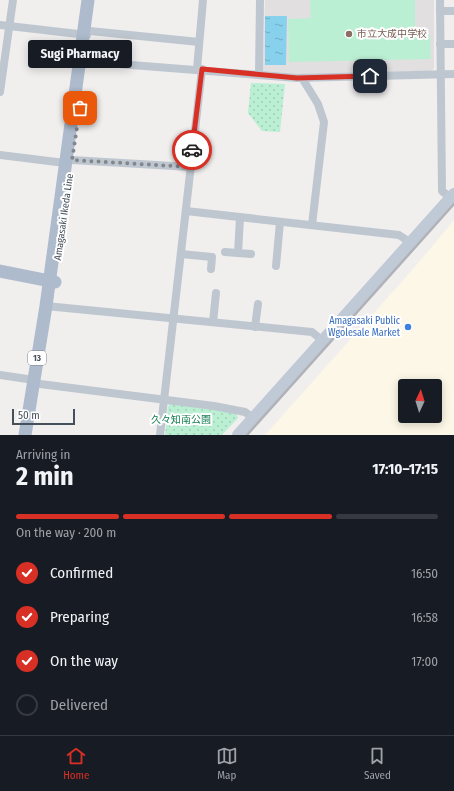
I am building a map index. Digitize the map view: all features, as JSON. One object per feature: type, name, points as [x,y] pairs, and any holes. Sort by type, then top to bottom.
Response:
[{"type":"main road","name":"Amagasaki Ikeda Line","points":[[88,0],[88,34]]},
{"type":"main road","name":"Amagasaki Ikeda Line","points":[[25,435],[37,382],[83,62],[95,0]]},
{"type":"main road","points":[[0,271],[52,282]]},
{"type":"main road","name":"Amagasaki Ikeda Line","points":[[34,435],[37,382]]},
{"type":"street","points":[[0,92],[13,0]]},
{"type":"street","points":[[160,435],[186,211],[199,69],[199,42],[203,0]]},
{"type":"street","points":[[258,74],[260,0]]},
{"type":"street","points":[[238,435],[452,196],[442,191],[440,0]]},
{"type":"street","points":[[440,11],[454,11]]},
{"type":"street","points":[[0,25],[88,34],[199,42]]},
{"type":"street","points":[[440,44],[454,44]]},
{"type":"street","points":[[83,62],[199,69],[302,78],[454,74]]},
{"type":"street","points":[[302,78],[318,104],[324,122],[312,225]]},
{"type":"street","points":[[0,155],[69,162],[190,167]]},
{"type":"street","points":[[186,211],[399,235],[411,243]]},
{"type":"street","points":[[238,253],[240,218]]},
{"type":"street","points":[[276,266],[280,222]]},
{"type":"street","points":[[225,252],[251,254]]},
{"type":"street","points":[[181,254],[212,257],[211,269]]},
{"type":"street","points":[[213,322],[216,293]]},
{"type":"street","points":[[255,327],[258,304]]},
{"type":"street","points":[[48,307],[312,332],[323,341]]},
{"type":"street","points":[[0,375],[37,382],[165,399],[246,412],[253,418]]},
{"type":"shaded area","name":"市立大成中学校","points":[[265,0],[434,0],[434,68],[432,71],[307,75],[263,72]]},
{"type":"shaded area","name":"Amagasaki Public Wgolesale Market","points":[[454,220],[454,435],[265,435],[413,269]]},
{"type":"green space","name":"市立大成中学校","points":[[310,0],[415,0],[415,35],[430,35],[431,59],[289,62],[288,19],[311,18]]},
{"type":"green space","points":[[251,83],[285,84],[280,132],[262,131],[248,113]]},
{"type":"green space","name":"久々知南公園","points":[[171,403],[236,412],[238,418],[222,435],[165,435],[168,406]]},
{"type":"water","points":[[265,16],[287,16],[286,65],[265,65]]},
{"type":"railway","points":[[247,435],[454,204]]},
{"type":"way so far","points":[[80,108],[72,160],[190,167],[192,150]]},
{"type":"place","name":"市立大成中学校","points":[[349,34]]},
{"type":"place","name":"Sugi Pharmacy","points":[[80,108]]},
{"type":"place","name":"Amagasaki Public Wgolesale Market","points":[[408,327]]},
{"type":"route","points":[[192,150],[202,69],[297,78],[370,76]]}]
